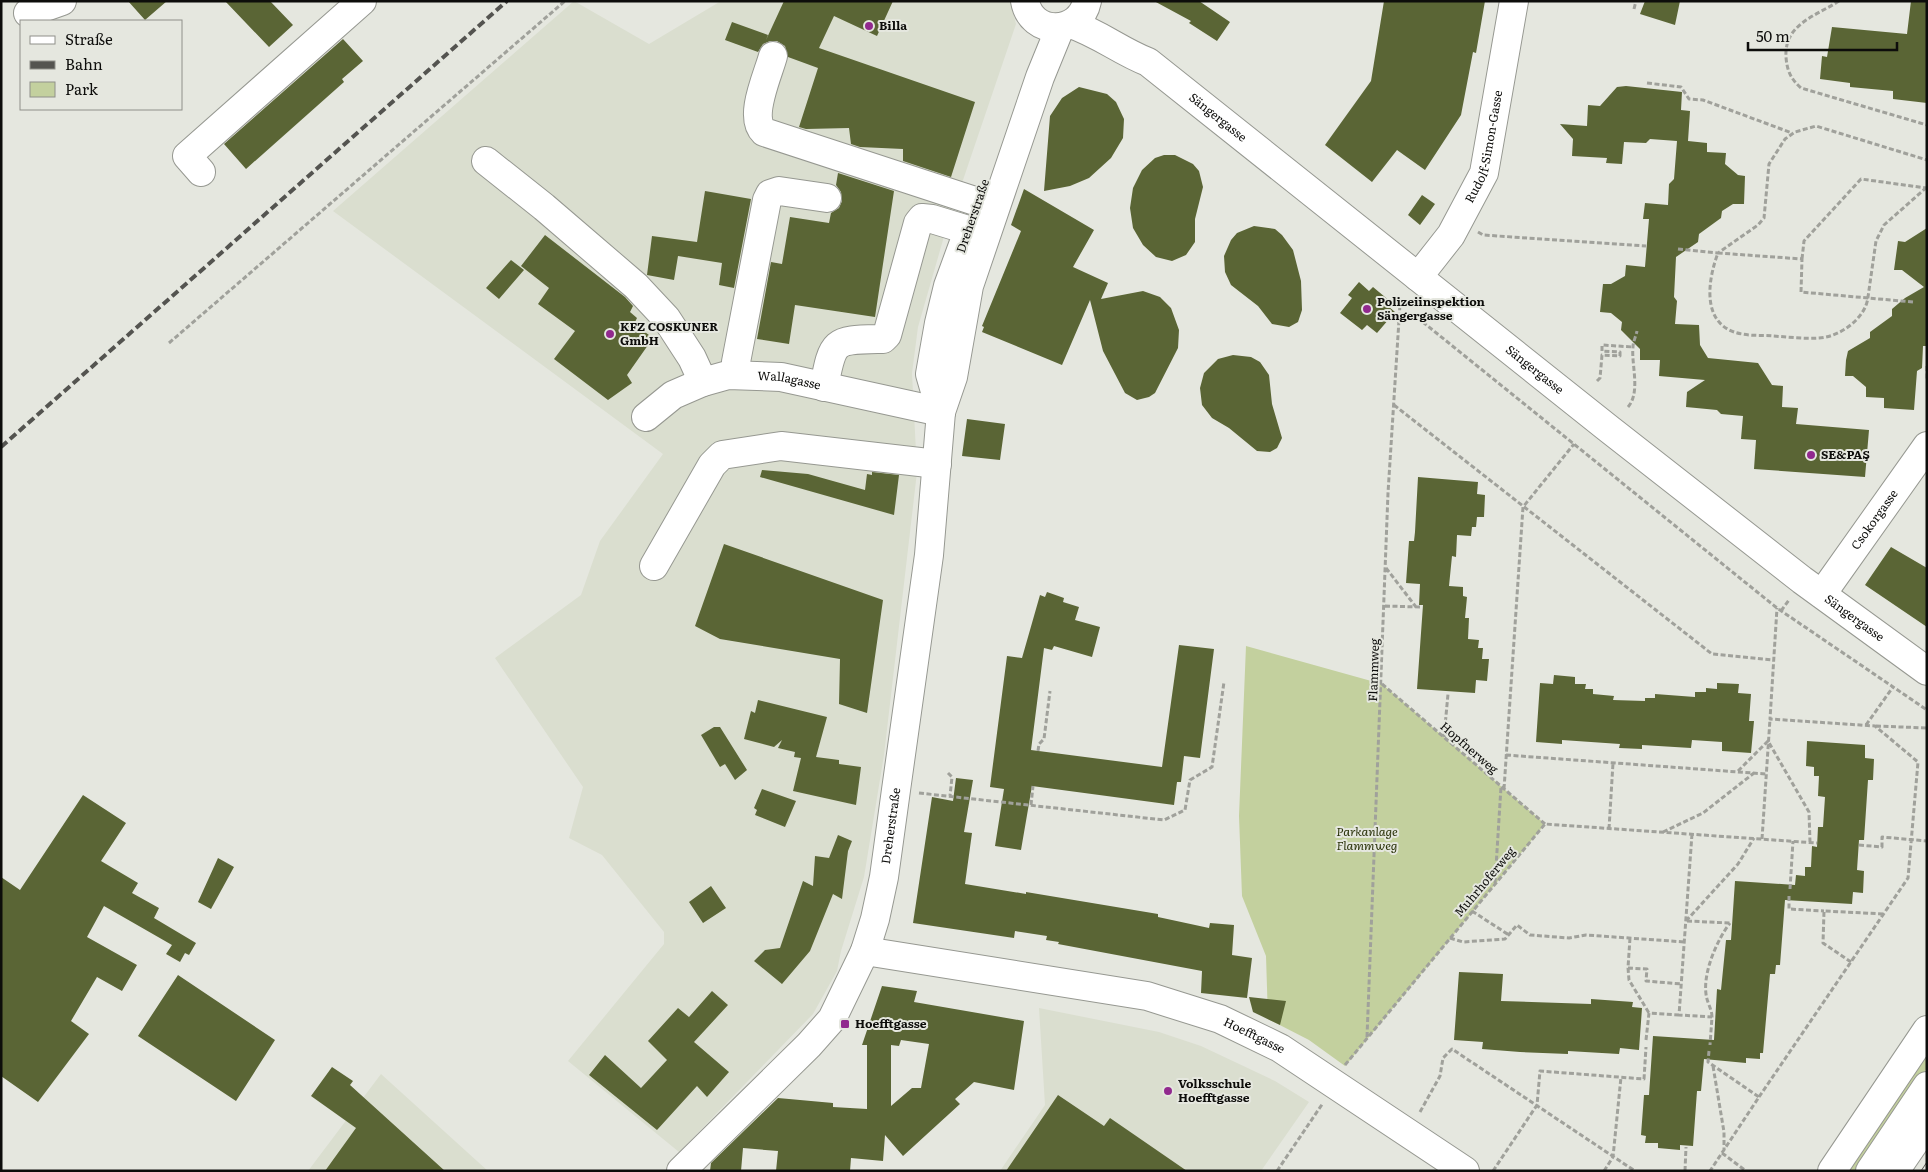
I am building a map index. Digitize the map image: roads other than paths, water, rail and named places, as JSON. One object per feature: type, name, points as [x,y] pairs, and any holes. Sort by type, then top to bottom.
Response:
[{"type":"street","points":[[28,13],[62,1]]},
{"type":"street","points":[[201,172],[187,156],[362,1]]},
{"type":"street","points":[[1025,1],[1028,12],[1057,25],[1080,18],[1088,1]]},
{"type":"street","name":"Sängergasse","points":[[1088,1],[1097,11],[1138,44],[1148,62]]},
{"type":"street","name":"Rudolf-Simon-Gasse","points":[[1418,276],[1451,235],[1484,173],[1514,1]]},
{"type":"street","name":"Sängergasse","points":[[1057,25],[1093,31],[1127,54],[1148,62],[1624,441],[1822,594],[1927,672]]},
{"type":"street","name":"Dreherstraße","points":[[941,412],[930,374],[948,286],[978,202],[1057,25]]},
{"type":"street","name":"Dreherstraße","points":[[681,1171],[809,1045],[832,1019],[866,951],[876,919],[884,877],[929,555],[941,412],[953,377],[969,286],[1057,25]]},
{"type":"street","points":[[773,56],[756,115],[760,128],[764,132],[978,202]]},
{"type":"street","points":[[486,161],[544,207],[636,286],[666,318],[692,358],[703,382]]},
{"type":"street","points":[[736,375],[736,362],[767,200],[770,194],[779,191],[827,198]]},
{"type":"street","points":[[824,387],[832,349],[838,344],[850,340],[883,339],[887,335],[918,223],[922,218],[932,219],[968,230]]},
{"type":"street","name":"Wallagasse","points":[[646,417],[673,395],[703,382],[736,375],[780,377],[941,412]]},
{"type":"street","points":[[654,566],[712,465],[722,455],[782,446],[937,464]]},
{"type":"street","name":"Csokorgasse","points":[[1822,594],[1927,446]]},
{"type":"street","name":"Hoefftgasse","points":[[866,951],[1147,996],[1220,1019],[1280,1048],[1337,1084],[1465,1171]]},
{"type":"street","points":[[1832,1171],[1927,1030]]},
{"type":"street","points":[[1870,1171],[1927,1086]]},
{"type":"street","points":[[1895,1171],[1927,1124]]},
{"type":"tram line","points":[[1921,1171],[1927,1162]]},
{"type":"railway","points":[[1,447],[507,1]]},
{"type":"place","name":"Billa","points":[[869,26]]},
{"type":"place","name":"Polizeiinspektion Sängergasse","points":[[1367,309]]},
{"type":"place","name":"KFZ COSKUNER GmbH","points":[[610,334]]},
{"type":"place","name":"SE&PAŞ","points":[[1811,455]]},
{"type":"place","name":"Hoefftgasse","points":[[845,1024]]},
{"type":"place","name":"Volksschule Hoefftgasse","points":[[1168,1091]]},
{"type":"park label","name":"Parkanlage Flammweg","points":[[1367,839]]}]
